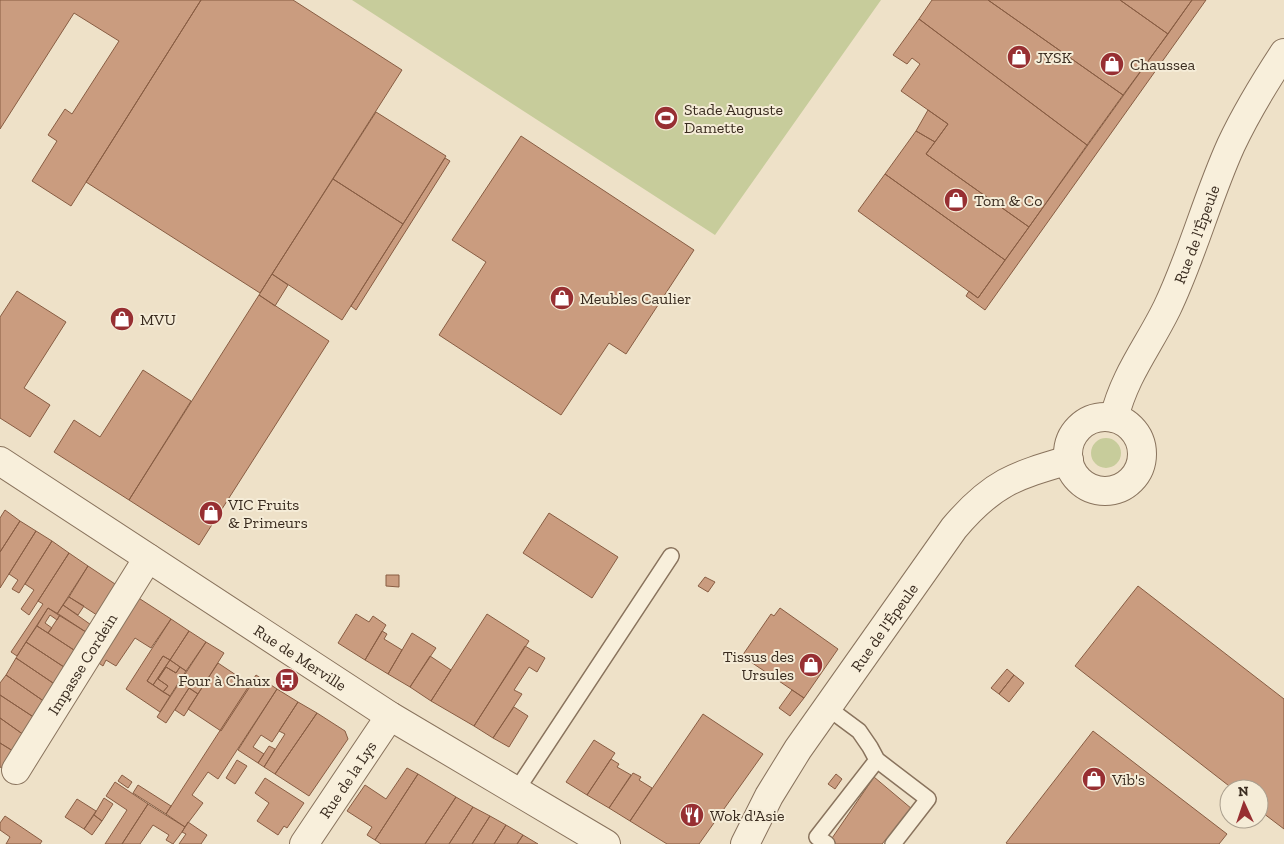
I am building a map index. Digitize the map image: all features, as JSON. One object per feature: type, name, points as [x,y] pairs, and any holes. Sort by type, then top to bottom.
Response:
[{"type":"street","name":"Rue de l'Épeule","points":[[1114,418],[1124,385],[1158,326],[1174,292],[1230,147],[1262,86],[1284,52]]},
{"type":"street","points":[[1096,418],[1114,418],[1130,427],[1138,436],[1142,448],[1140,467],[1129,482],[1105,491],[1092,489],[1077,478],[1069,460],[1070,441],[1076,430],[1096,418]]},
{"type":"street","name":"Rue de l'Épeule","points":[[746,844],[758,817],[784,771],[944,541],[974,505],[989,492],[1019,476],[1069,460]]},
{"type":"street","name":"Rue de Merville","points":[[0,461],[390,716],[606,844]]},
{"type":"street","name":"Impasse Cordein","points":[[16,770],[148,558]]},
{"type":"street","name":"Rue de la Lys","points":[[304,844],[390,716]]},
{"type":"lane","points":[[516,791],[671,556]]},
{"type":"lane","points":[[828,708],[859,731],[877,760],[928,799],[893,844]]},
{"type":"lane","points":[[827,844],[817,836],[877,760]]},
{"type":"green space","name":"Stade Auguste Damette","points":[[352,0],[881,0],[715,235]]},
{"type":"green space","points":[[1106,438],[1117,442],[1121,453],[1117,464],[1106,468],[1095,464],[1091,453],[1095,442]]},
{"type":"building","points":[[0,0],[201,0],[71,206],[32,181],[57,141],[48,135],[65,109],[72,114],[119,41],[74,13],[0,129]]},
{"type":"building","points":[[201,0],[293,0],[402,70],[260,293],[86,182]]},
{"type":"building","name":"JYSK","points":[[932,0],[988,0],[1123,95],[1087,145],[919,19]]},
{"type":"building","name":"Chaussea","points":[[988,0],[1120,0],[1168,34],[1123,95]]},
{"type":"building","points":[[1120,0],[1192,0],[1168,34]]},
{"type":"building","points":[[1192,0],[1206,0],[985,310],[966,296],[969,291],[978,298]]},
{"type":"building","points":[[919,19],[1087,145],[1029,227],[926,154],[948,124],[901,91],[920,64],[912,58],[907,64],[893,55]]},
{"type":"building","points":[[928,110],[948,124],[935,142],[916,131]]},
{"type":"building","points":[[376,112],[446,156],[403,224],[333,179]]},
{"type":"building","name":"Tom & Co","points":[[916,131],[935,142],[926,154],[1029,227],[1005,260],[885,174]]},
{"type":"building","name":"Meubles Caulier","points":[[521,136],[694,250],[626,354],[609,343],[561,415],[439,335],[486,262],[452,240]]},
{"type":"building","points":[[445,158],[450,161],[356,310],[351,306]]},
{"type":"building","points":[[885,174],[1005,260],[978,298],[858,211]]},
{"type":"building","points":[[333,179],[403,224],[342,320],[272,274]]},
{"type":"building","points":[[272,274],[288,285],[275,306],[259,295]]},
{"type":"building","points":[[17,291],[66,322],[24,388],[50,405],[30,437],[0,418],[0,317]]},
{"type":"building","points":[[259,295],[329,341],[199,545],[129,500]]},
{"type":"building","points":[[143,370],[191,401],[129,500],[54,452],[74,420],[100,437]]},
{"type":"building","points":[[5,510],[20,521],[0,552],[0,518]]},
{"type":"building","points":[[549,513],[618,557],[592,598],[523,553]]},
{"type":"building","points":[[20,521],[36,531],[0,588],[0,552]]},
{"type":"building","points":[[36,531],[52,541],[19,593],[12,589],[18,580],[9,574]]},
{"type":"building","points":[[52,541],[69,553],[29,615],[21,609],[34,590],[25,584]]},
{"type":"building","points":[[69,553],[88,566],[57,614],[48,608],[17,656],[11,652],[43,604],[38,601]]},
{"type":"building","points":[[88,566],[115,584],[118,590],[100,617],[69,597]]},
{"type":"building","points":[[386,575],[399,575],[399,587],[386,586]]},
{"type":"building","points":[[705,577],[715,582],[708,592],[698,586]]},
{"type":"building","points":[[1138,586],[1284,699],[1284,829],[1269,818],[1269,779],[1220,779],[1075,666]]},
{"type":"building","points":[[134,595],[171,619],[151,648],[135,638],[116,666],[106,660],[103,666],[93,659]]},
{"type":"building","points":[[69,597],[84,606],[78,615],[63,605]]},
{"type":"building","points":[[63,605],[94,627],[89,634],[57,614]]},
{"type":"building","points":[[48,608],[60,615],[57,620],[50,615],[45,623],[52,628],[48,633],[37,626]]},
{"type":"building","points":[[780,608],[838,649],[804,698],[742,656],[771,614],[774,616]]},
{"type":"building","points":[[356,614],[369,622],[373,616],[386,625],[365,660],[338,643]]},
{"type":"building","points":[[487,614],[529,641],[474,726],[431,701]]},
{"type":"building","points":[[60,615],[89,634],[77,652],[48,633]]},
{"type":"building","points":[[171,619],[189,631],[170,660],[163,656],[147,681],[170,696],[160,712],[126,689]]},
{"type":"building","points":[[37,626],[77,652],[67,669],[26,642]]},
{"type":"building","points":[[189,631],[206,642],[186,671],[170,660]]},
{"type":"building","points":[[382,631],[387,634],[384,639],[402,650],[388,674],[365,660]]},
{"type":"building","points":[[412,633],[436,648],[410,687],[388,674]]},
{"type":"building","points":[[26,642],[67,669],[56,685],[16,658]]},
{"type":"building","points":[[206,642],[224,653],[198,694],[189,688],[166,723],[157,717]]},
{"type":"building","points":[[525,646],[545,658],[537,672],[529,667],[514,690],[522,694],[493,738],[474,726]]},
{"type":"building","points":[[163,656],[170,660],[153,685],[147,681]]},
{"type":"building","points":[[430,656],[451,670],[431,701],[410,687]]},
{"type":"building","points":[[16,658],[56,685],[45,702],[6,675]]},
{"type":"building","points":[[170,660],[180,667],[176,673],[166,667],[158,679],[168,686],[163,692],[153,685]]},
{"type":"building","points":[[218,663],[251,685],[221,731],[188,709]]},
{"type":"building","points":[[166,667],[176,673],[180,667],[186,671],[170,696],[163,692],[168,686],[158,679]]},
{"type":"building","points":[[1007,669],[1014,675],[999,694],[991,688]]},
{"type":"building","points":[[6,675],[45,702],[35,718],[0,695],[0,683]]},
{"type":"building","points":[[256,675],[277,689],[218,779],[208,772],[192,795],[203,803],[185,827],[166,814]]},
{"type":"building","points":[[1014,675],[1024,683],[1009,702],[999,694]]},
{"type":"building","points":[[189,688],[198,694],[184,716],[175,710]]},
{"type":"building","points":[[277,689],[298,702],[272,742],[261,735],[253,747],[264,754],[258,763],[238,750]]},
{"type":"building","points":[[792,690],[804,698],[790,716],[779,708]]},
{"type":"building","points":[[0,695],[35,718],[24,735],[0,718]]},
{"type":"building","points":[[298,702],[317,713],[275,774],[264,767],[285,734],[279,731]]},
{"type":"building","points":[[514,707],[528,716],[509,747],[493,738]]},
{"type":"building","points":[[317,713],[345,731],[348,739],[309,796],[275,774]]},
{"type":"building","points":[[703,714],[763,754],[699,844],[667,844],[630,821]]},
{"type":"building","points":[[0,718],[24,735],[13,751],[0,743]]},
{"type":"building","points":[[1093,731],[1227,834],[1219,844],[1006,843]]},
{"type":"building","points":[[594,740],[615,753],[587,795],[566,782]]},
{"type":"building","points":[[0,743],[13,751],[2,768],[0,767]]},
{"type":"building","points":[[269,746],[275,749],[264,767],[258,763]]},
{"type":"building","points":[[611,759],[619,764],[617,767],[631,775],[609,808],[587,795]]},
{"type":"building","points":[[237,760],[247,766],[235,784],[226,778]]},
{"type":"building","points":[[407,768],[418,774],[375,840],[367,835],[372,827],[347,811],[365,785],[386,799]]},
{"type":"building","points":[[633,773],[641,777],[639,780],[652,788],[630,821],[609,808]]},
{"type":"building","points":[[418,774],[456,797],[425,844],[381,844],[375,840]]},
{"type":"building","points":[[836,774],[842,779],[835,789],[828,784]]},
{"type":"building","points":[[122,775],[132,782],[128,788],[118,781]]},
{"type":"building","points":[[874,777],[912,809],[882,844],[828,844]]},
{"type":"building","points":[[265,778],[304,803],[287,828],[284,826],[278,835],[257,821],[269,803],[255,793]]},
{"type":"building","points":[[115,782],[148,804],[122,844],[105,844],[127,810],[106,796]]},
{"type":"building","points":[[138,785],[171,806],[166,814],[133,793]]},
{"type":"building","points":[[456,797],[473,807],[449,844],[425,844]]},
{"type":"building","points":[[104,798],[113,804],[102,821],[94,815]]},
{"type":"building","points":[[77,799],[96,811],[84,829],[65,817]]},
{"type":"building","points":[[148,804],[185,827],[182,832],[173,844],[166,840],[169,835],[153,825],[140,844],[122,844]]},
{"type":"building","points":[[473,807],[490,816],[472,844],[449,844]]},
{"type":"building","points":[[94,815],[102,821],[92,835],[84,829]]},
{"type":"building","points":[[5,816],[42,841],[40,844],[6,844],[10,837],[0,830],[0,823]]},
{"type":"building","points":[[490,816],[506,825],[494,844],[472,844]]},
{"type":"building","points":[[188,822],[207,835],[201,844],[179,844],[186,834],[182,832]]},
{"type":"building","points":[[506,825],[523,835],[517,844],[494,844]]},
{"type":"building","points":[[523,835],[538,844],[517,844]]},
{"type":"place","name":"JYSK","points":[[1019,57]]},
{"type":"place","name":"Chaussea","points":[[1112,64]]},
{"type":"place","name":"Stade Auguste Damette","points":[[666,118]]},
{"type":"place","name":"Tom & Co","points":[[956,200]]},
{"type":"place","name":"Meubles Caulier","points":[[562,298]]},
{"type":"place","name":"MVU","points":[[122,319]]},
{"type":"place","name":"VIC Fruits & Primeurs","points":[[211,513]]},
{"type":"place","name":"Tissus des Ursules","points":[[811,665]]},
{"type":"place","name":"Four à Chaux","points":[[287,680]]},
{"type":"place","name":"Vib's","points":[[1094,779]]},
{"type":"place","name":"Wok d'Asie","points":[[692,815]]}]
